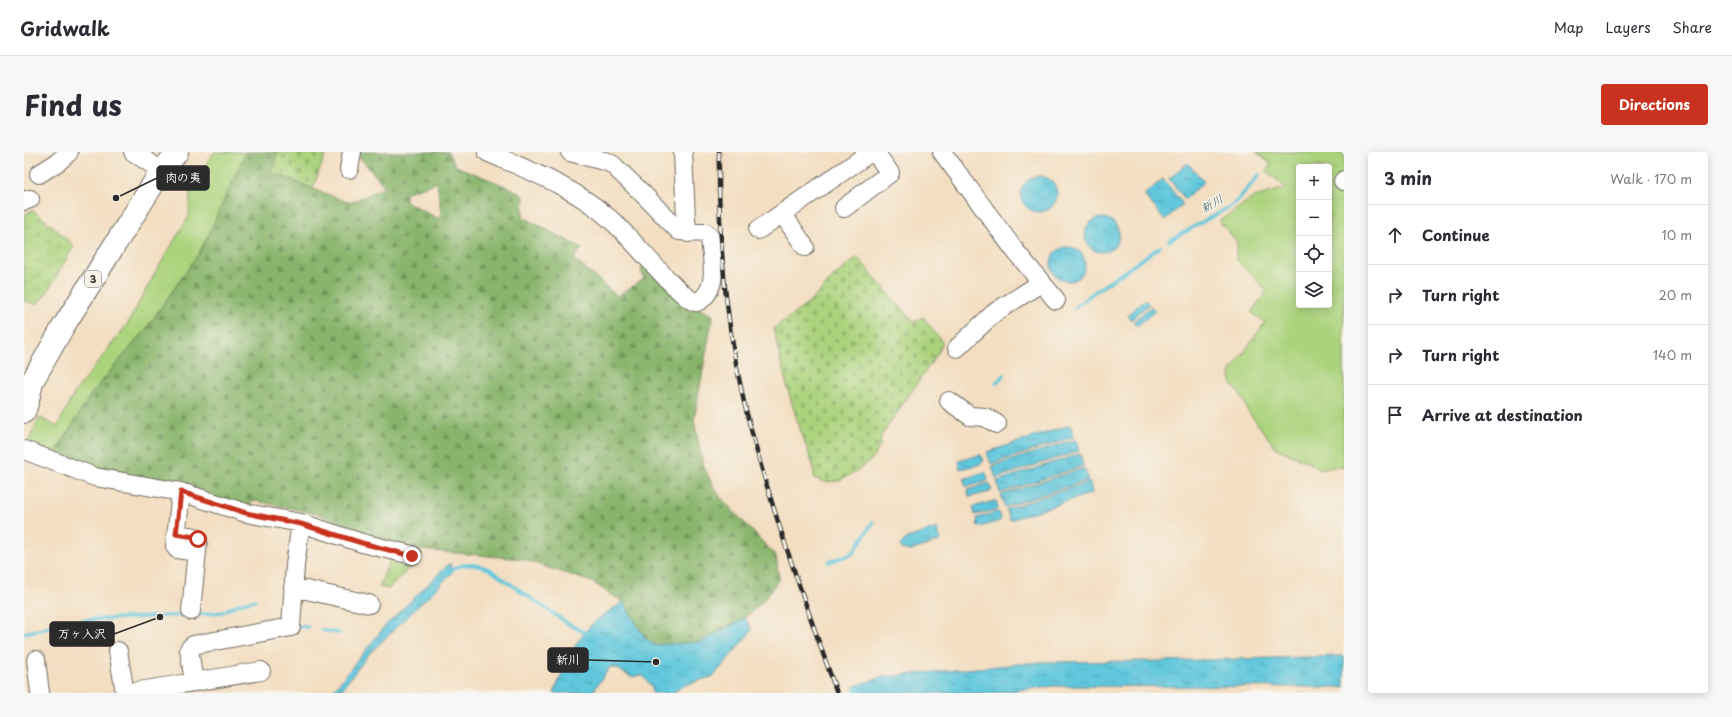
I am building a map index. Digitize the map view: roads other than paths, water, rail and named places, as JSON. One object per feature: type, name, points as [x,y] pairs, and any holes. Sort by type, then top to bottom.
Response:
[{"type":"main road","name":"3","points":[[24,411],[28,404],[29,388],[59,334],[162,171],[177,152]]},
{"type":"street","points":[[39,174],[58,162],[70,152]]},
{"type":"street","points":[[133,152],[162,171]]},
{"type":"street","points":[[349,169],[352,152]]},
{"type":"street","points":[[487,152],[549,178],[583,200],[609,219],[679,291],[694,302],[698,302],[707,294],[712,282],[713,273],[710,237],[706,233],[688,233],[676,229],[613,165],[608,162],[570,152]]},
{"type":"street","points":[[683,152],[688,233]]},
{"type":"street","points":[[758,230],[871,152]]},
{"type":"street","points":[[844,208],[890,173],[874,152]]},
{"type":"street","points":[[942,152],[1016,252],[1056,300]]},
{"type":"street","points":[[782,213],[805,247]]},
{"type":"street","points":[[957,348],[991,315],[1041,283]]},
{"type":"street","points":[[949,401],[970,416],[985,417],[997,424]]},
{"type":"street","points":[[24,450],[95,477],[181,492],[246,513],[301,524],[362,543],[412,556]]},
{"type":"street","points":[[181,492],[174,545],[176,548],[197,552],[191,611]]},
{"type":"street","points":[[194,682],[188,649],[191,646],[290,626],[301,524]]},
{"type":"street","points":[[293,587],[369,604]]},
{"type":"street","points":[[118,651],[129,693],[261,671]]},
{"type":"street","points":[[36,660],[40,693]]},
{"type":"water","points":[[1188,163],[1204,182],[1185,199],[1169,179]]},
{"type":"water","points":[[1043,176],[1052,181],[1056,187],[1056,201],[1052,207],[1043,212],[1035,212],[1026,207],[1022,201],[1021,190],[1026,181],[1032,177]]},
{"type":"water","points":[[1163,179],[1183,204],[1165,220],[1144,195]]},
{"type":"water","points":[[1105,218],[1114,223],[1118,228],[1118,242],[1114,247],[1109,251],[1099,252],[1095,251],[1086,242],[1085,232],[1086,228],[1095,219]]},
{"type":"water","points":[[1071,247],[1080,252],[1084,257],[1084,271],[1080,276],[1075,280],[1065,281],[1061,280],[1052,271],[1051,261],[1052,257],[1061,248]]},
{"type":"water","points":[[1145,300],[1149,304],[1131,320],[1127,315]]},
{"type":"water","points":[[1151,306],[1155,311],[1137,326],[1133,322]]},
{"type":"water","points":[[1070,425],[1074,437],[991,464],[987,452]]},
{"type":"water","points":[[1076,440],[1079,451],[996,478],[992,466]]},
{"type":"water","points":[[1079,454],[1081,455],[1083,466],[1000,493],[997,481]]},
{"type":"water","points":[[981,455],[983,461],[981,464],[960,469],[959,461]]},
{"type":"water","points":[[1084,468],[1088,480],[1005,507],[1001,495]]},
{"type":"water","points":[[984,472],[986,473],[988,479],[987,481],[967,487],[965,486],[964,479]]},
{"type":"water","points":[[1088,482],[1090,483],[1092,493],[1010,520],[1006,509]]},
{"type":"water","points":[[988,483],[990,484],[992,490],[990,492],[969,497],[968,490]]},
{"type":"water","points":[[996,501],[998,508],[996,510],[975,515],[973,507]]},
{"type":"water","points":[[999,512],[1001,518],[1000,521],[980,527],[978,526],[977,518]]},
{"type":"water","points":[[937,528],[940,541],[910,551],[901,549],[900,545],[907,538]]},
{"type":"water","points":[[450,563],[452,573],[369,654],[339,693],[331,693],[386,625]]},
{"type":"water","points":[[623,602],[645,638],[655,645],[701,642],[745,618],[752,630],[714,676],[685,685],[672,693],[652,693],[652,687],[642,675],[631,677],[618,669],[610,667],[592,693],[554,693],[576,644],[598,619]]},
{"type":"water","points":[[1344,656],[1344,687],[1053,686],[991,693],[834,693],[882,677],[1040,662],[1165,661]]},
{"type":"waterway","name":"新川","points":[[1169,241],[1231,206],[1259,175]]},
{"type":"waterway","name":"新川","points":[[1074,308],[1093,293],[1160,247]]},
{"type":"waterway","name":"新川","points":[[996,383],[1004,375]]},
{"type":"waterway","name":"新川","points":[[829,562],[853,553],[873,522]]},
{"type":"waterway","points":[[449,572],[463,565],[479,566],[489,569],[570,625],[588,634]]},
{"type":"waterway","points":[[196,615],[222,612],[239,604],[255,600]]},
{"type":"waterway","points":[[24,633],[85,620],[187,615]]},
{"type":"waterway","points":[[296,626],[308,627]]},
{"type":"waterway","points":[[321,630],[339,633]]},
{"type":"railway","points":[[719,152],[721,246],[727,309],[737,371],[753,439],[775,512],[837,693]]},
{"type":"place","name":"肉の夷","points":[[116,198]]},
{"type":"place","name":"万ヶ入沢","points":[[160,617]]},
{"type":"place","name":"新川","points":[[656,662]]}]
